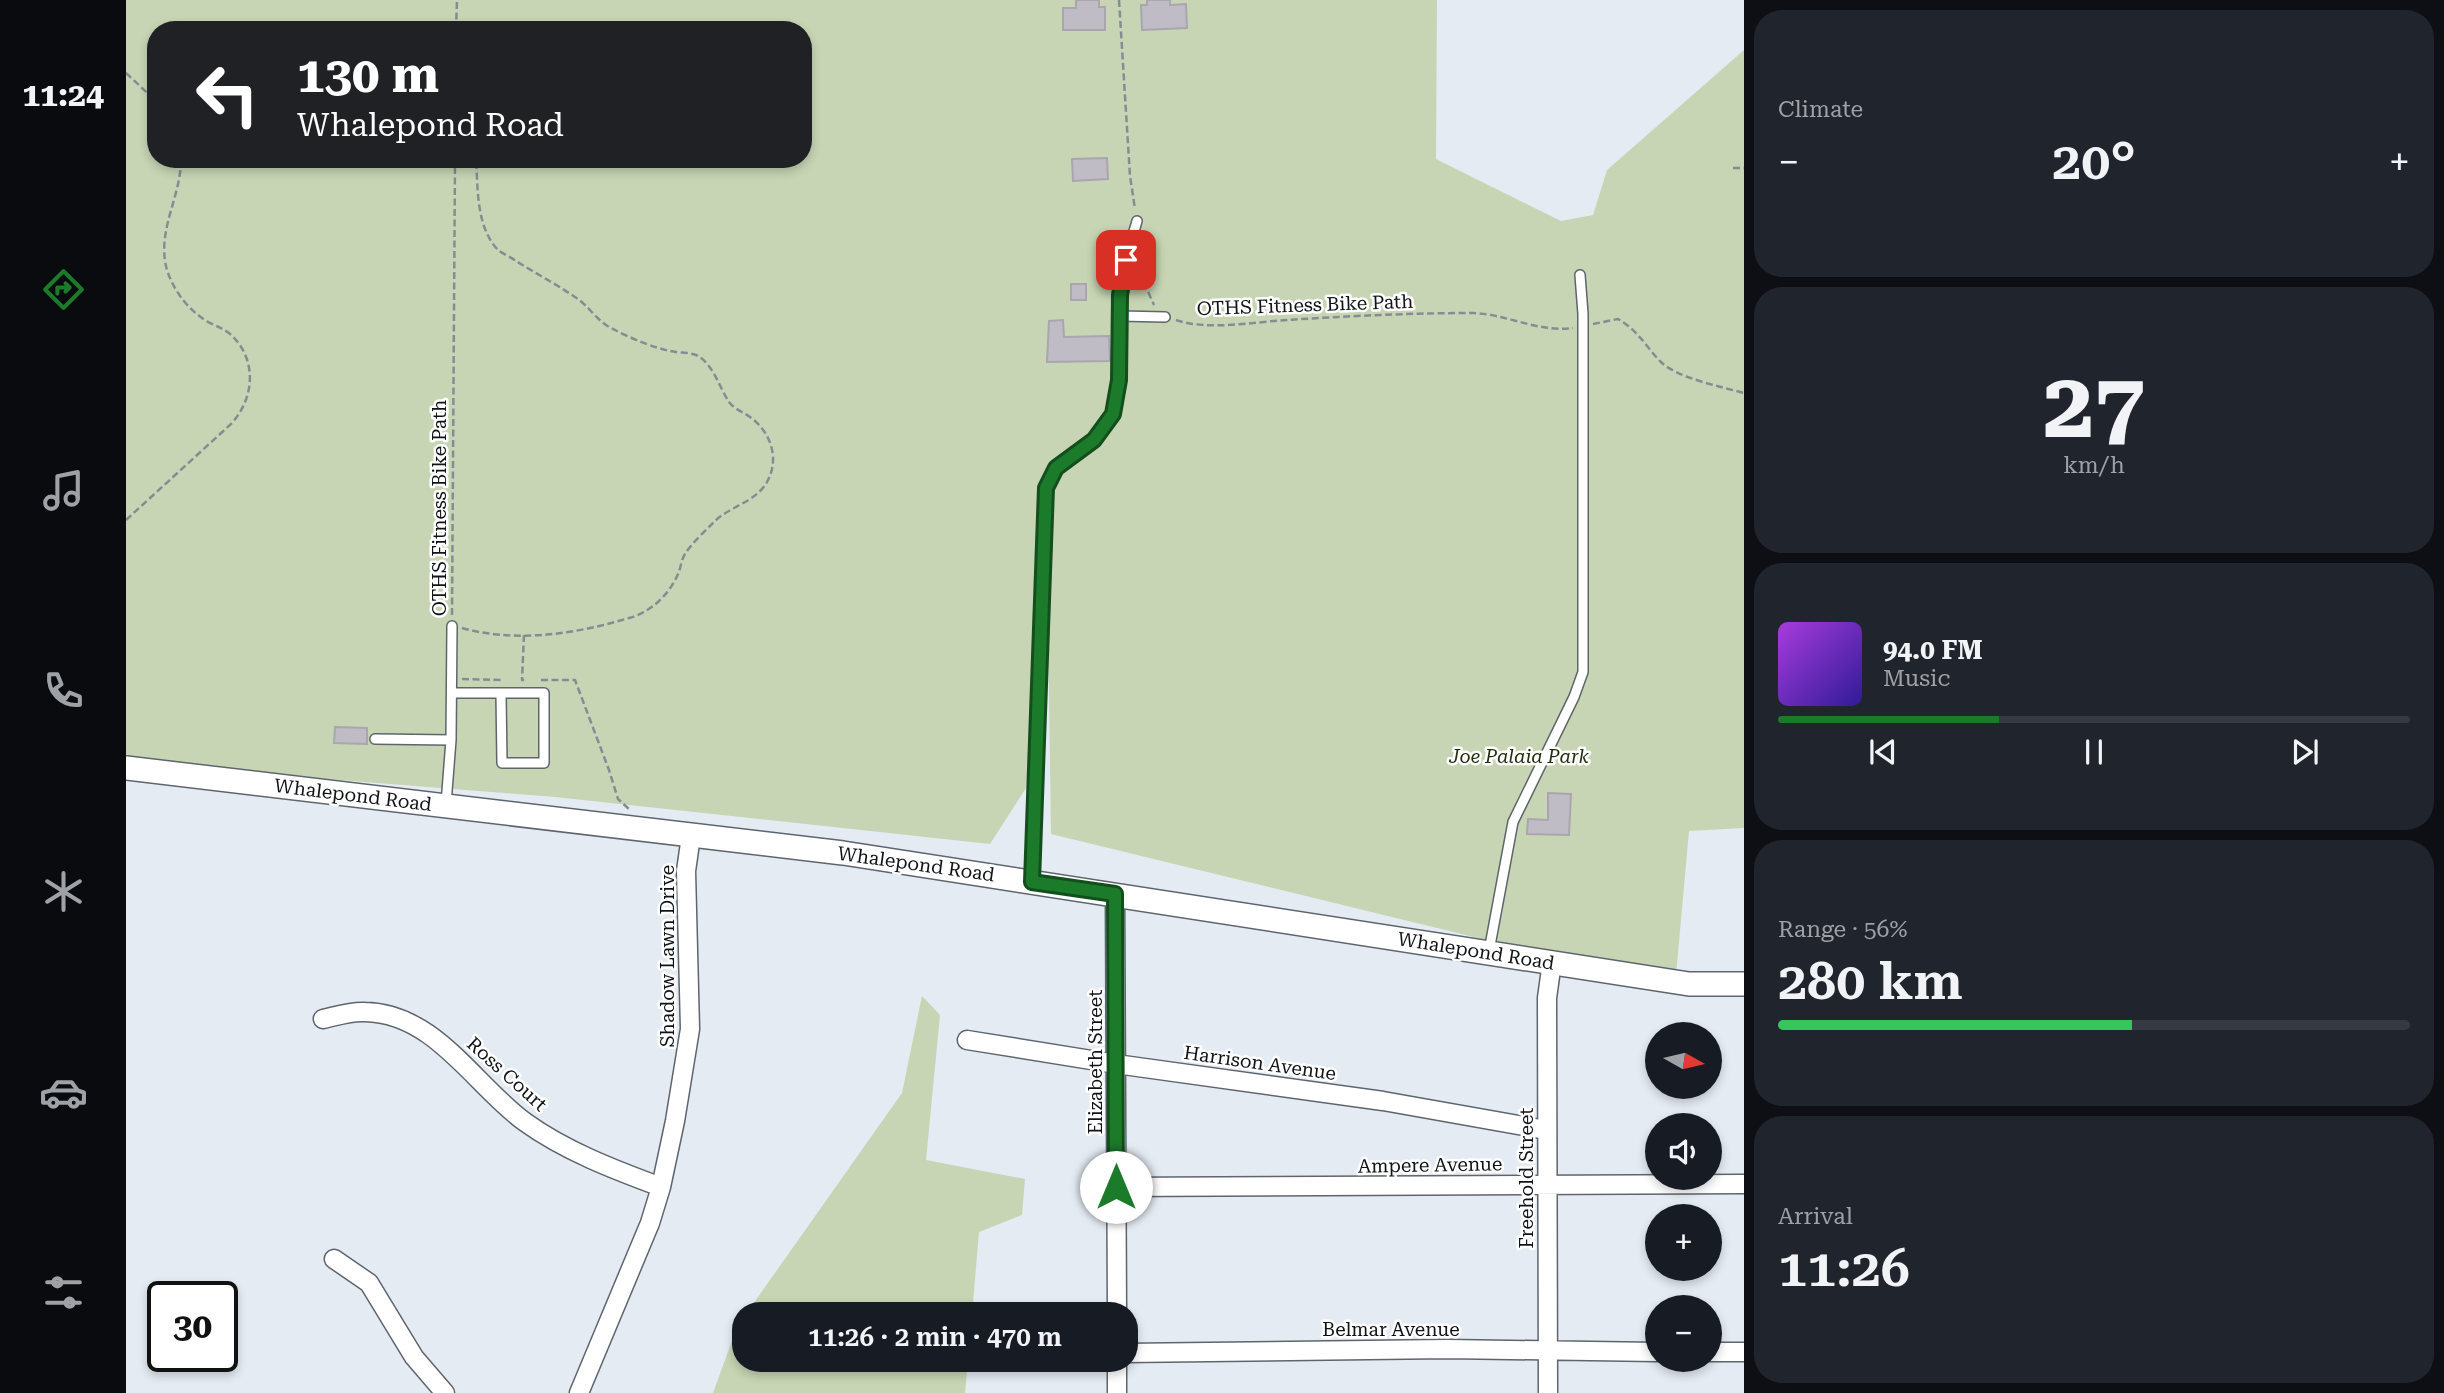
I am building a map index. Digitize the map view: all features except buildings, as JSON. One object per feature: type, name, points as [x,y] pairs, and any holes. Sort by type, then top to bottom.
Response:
[{"type":"street","name":"Whalepond Road","points":[[126,768],[843,853],[1689,984],[1744,984]]},
{"type":"street","name":"Shadow Lawn Drive","points":[[579,1393],[650,1223],[661,1187],[675,1121],[690,1030],[686,872],[691,836]]},
{"type":"street","name":"Elizabeth Street","points":[[1115,894],[1117,1302]]},
{"type":"street","name":"Freehold Street","points":[[1548,1393],[1547,998],[1552,962]]},
{"type":"street","name":"Ross Court","points":[[323,1019],[351,1012],[368,1012],[397,1019],[415,1027],[448,1049],[505,1105],[538,1131],[624,1173],[661,1187]]},
{"type":"street","name":"Harrison Avenue","points":[[967,1040],[1116,1064],[1383,1101],[1546,1130]]},
{"type":"street","name":"Ampere Avenue","points":[[1116,1187],[1744,1184]]},
{"type":"street","points":[[334,1259],[369,1283],[414,1357],[444,1393]]},
{"type":"street","name":"Belmar Avenue","points":[[1138,1353],[1447,1349],[1645,1352]]},
{"type":"street","points":[[1722,1352],[1744,1352]]},
{"type":"street","points":[[1117,1372],[1117,1393]]},
{"type":"lane","points":[[1032,882],[1046,488],[1056,468],[1094,440],[1113,414],[1119,380],[1120,295],[1137,221]]},
{"type":"lane","points":[[1489,953],[1513,822],[1574,697],[1583,671],[1583,326],[1580,275]]},
{"type":"lane","points":[[1120,316],[1166,317]]},
{"type":"lane","points":[[445,806],[451,740],[452,626]]},
{"type":"lane","points":[[452,693],[544,693],[544,763],[502,763],[501,694]]},
{"type":"lane","points":[[375,739],[451,740]]},
{"type":"path","points":[[456,21],[457,0]]},
{"type":"path","points":[[1119,0],[1130,176],[1145,285],[1152,303],[1166,317]]},
{"type":"path","points":[[126,73],[147,93]]},
{"type":"path","points":[[126,520],[231,424],[245,406],[250,384],[248,362],[238,343],[222,328],[209,323],[188,306],[179,295],[167,270],[164,234],[180,168]]},
{"type":"path","name":"OTHS Fitness Bike Path","points":[[455,168],[452,626],[483,633],[524,635],[567,632],[632,618],[654,606],[670,588],[677,578],[684,556],[715,520],[761,491],[770,476],[772,449],[764,431],[750,417],[732,406],[704,361],[695,355],[667,350],[608,327],[577,298],[498,250],[485,230],[478,200],[476,168]]},
{"type":"path","points":[[1733,168],[1744,168]]},
{"type":"path","name":"OTHS Fitness Bike Path","points":[[1166,317],[1184,323],[1215,324],[1329,317],[1477,313],[1559,330],[1618,319],[1634,328],[1663,364],[1694,379],[1744,393]]},
{"type":"path","points":[[524,635],[522,680],[575,680],[618,800],[629,809]]},
{"type":"path","points":[[452,679],[508,680]]},
{"type":"green space","name":"Joe Palaia Park","points":[[126,0],[1437,0],[1436,159],[1561,221],[1593,215],[1607,170],[1744,50],[1744,828],[1689,831],[1675,986],[1051,834],[1048,622],[1026,788],[990,844],[555,797],[126,763]]},
{"type":"green space","points":[[922,996],[940,1015],[926,1160],[1025,1179],[1022,1215],[979,1232],[973,1302],[754,1302],[902,1093]]},
{"type":"green space","points":[[732,1341],[732,1372],[967,1372],[965,1393],[713,1393]]},
{"type":"route","points":[[1116,1187],[1115,894],[1032,882],[1046,488],[1056,468],[1094,440],[1113,414],[1119,380],[1120,295],[1126,260]]}]
